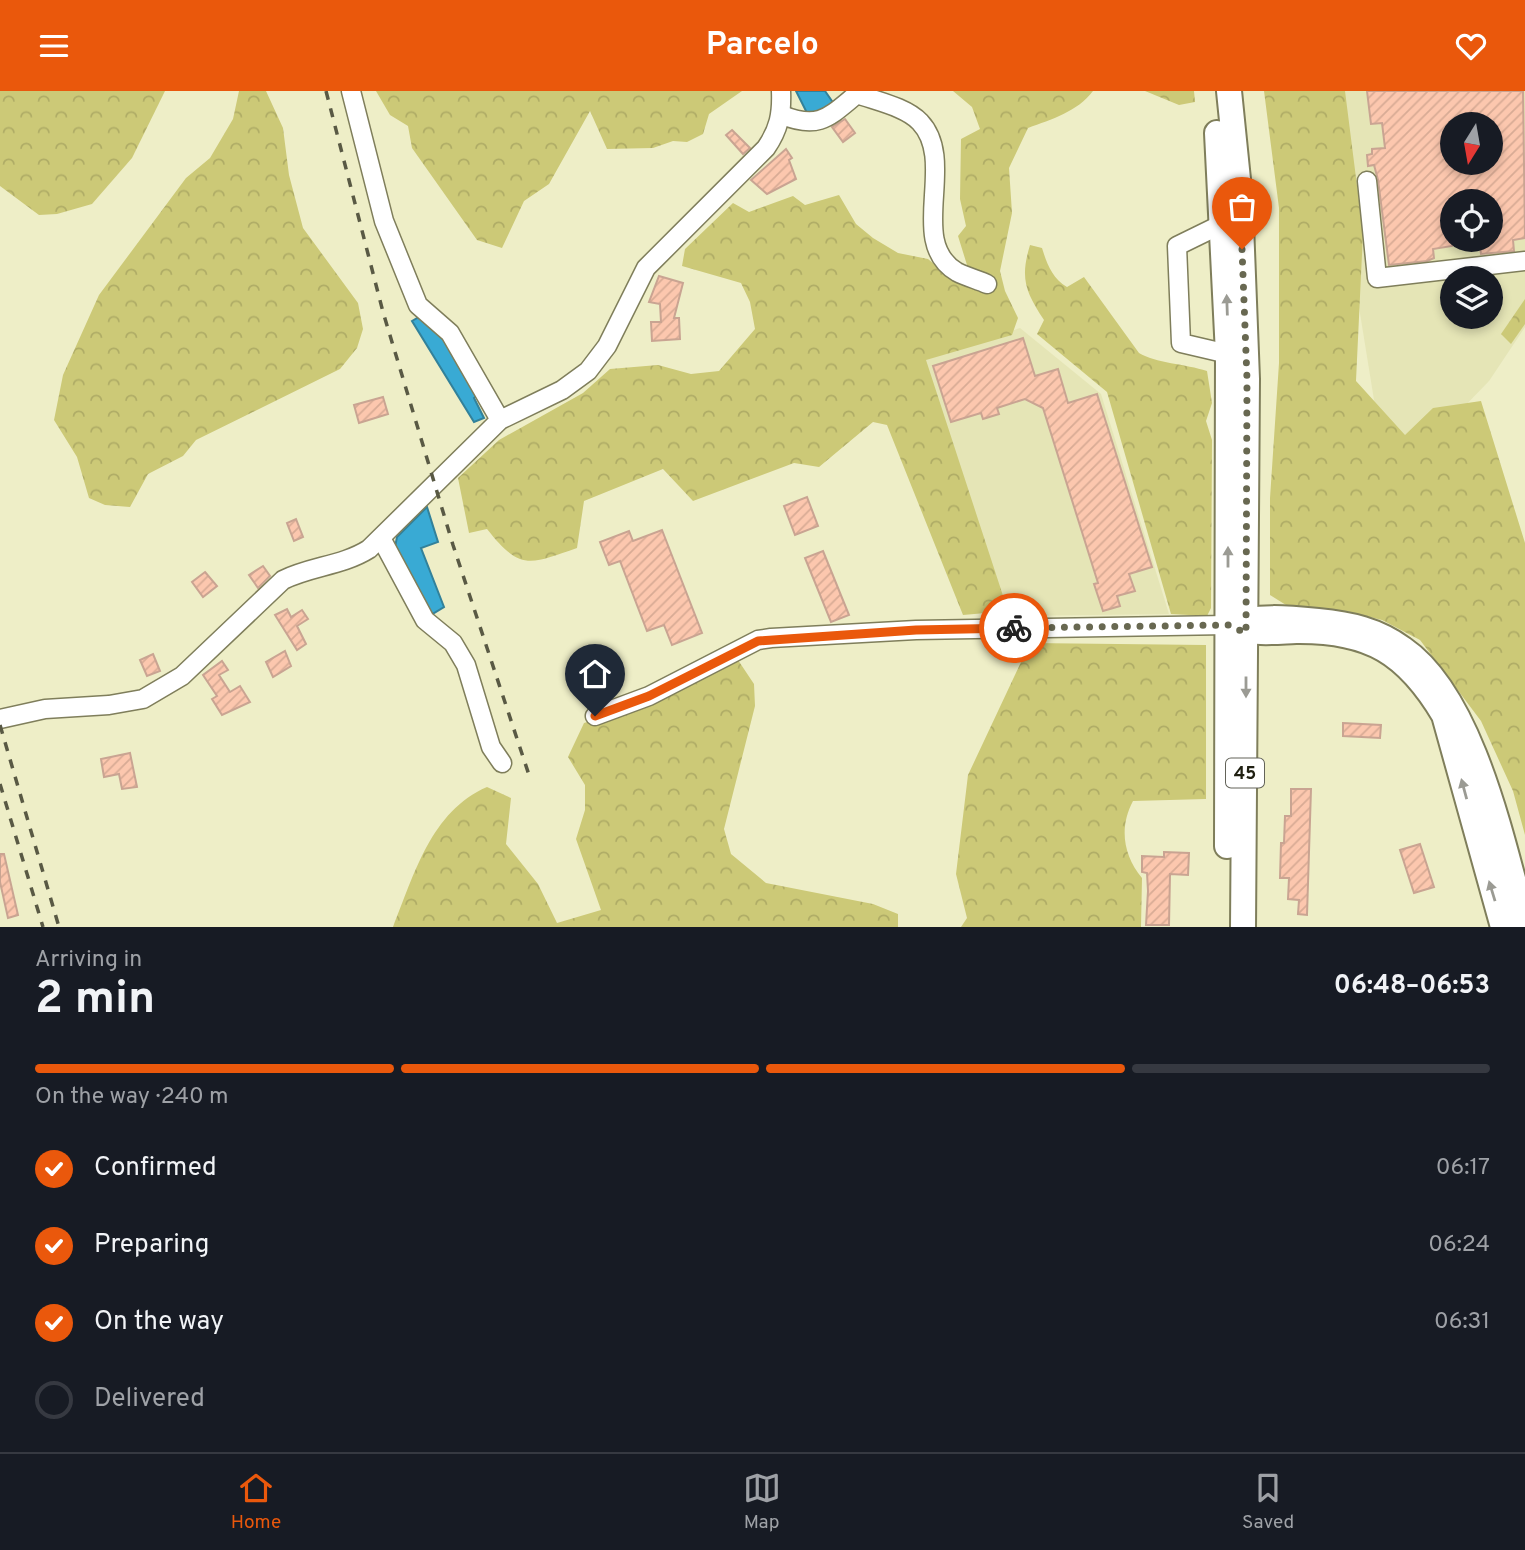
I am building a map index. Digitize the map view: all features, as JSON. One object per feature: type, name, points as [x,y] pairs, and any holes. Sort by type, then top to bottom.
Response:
[{"type":"highway","name":"45","points":[[1213,91],[1224,223],[1240,626],[1227,927]]},
{"type":"highway","name":"45","points":[[1229,91],[1240,199],[1244,299],[1240,626],[1243,927]]},
{"type":"highway","points":[[1240,626],[1349,624],[1375,632],[1404,649],[1428,671],[1452,706],[1481,774],[1525,924]]},
{"type":"highway","points":[[1240,626],[1350,635],[1374,643],[1398,656],[1426,685],[1444,715],[1503,927]]},
{"type":"street","points":[[351,91],[384,221],[418,305],[450,333],[500,420]]},
{"type":"street","points":[[0,719],[44,709],[109,705],[143,699],[182,676],[283,580],[303,570],[353,559],[381,538],[500,420],[562,390],[587,371],[607,346],[646,268],[766,148],[777,132],[782,115],[781,91]]},
{"type":"street","points":[[782,115],[811,123],[823,121],[857,94],[920,121],[928,134],[936,169],[936,240],[944,260],[956,271],[987,284]]},
{"type":"street","points":[[1367,181],[1377,278],[1525,261]]},
{"type":"street","points":[[1224,223],[1177,246],[1181,343],[1228,355]]},
{"type":"street","points":[[381,538],[425,620],[453,643],[466,665],[491,747],[502,764]]},
{"type":"street","points":[[595,716],[649,696],[758,641],[771,638],[916,630],[1240,626]]},
{"type":"shaded area","points":[[1324,91],[1525,91],[1525,327],[1489,381],[1423,449],[1381,443]]},
{"type":"shaded area","points":[[1020,328],[1101,394],[1169,614],[1009,616],[924,358]]},
{"type":"green space","points":[[0,91],[165,91],[132,158],[92,204],[57,214],[39,215],[0,186]]},
{"type":"green space","points":[[239,91],[266,91],[283,128],[289,175],[303,228],[358,303],[363,329],[357,348],[340,369],[196,440],[183,456],[148,474],[130,507],[105,505],[89,498],[77,457],[54,420],[63,375],[99,295],[186,178],[210,158],[233,119]]},
{"type":"green space","points":[[376,91],[742,91],[709,114],[703,134],[687,142],[673,141],[653,148],[607,149],[590,111],[549,184],[524,201],[502,248],[477,240],[412,148],[408,126],[390,115]]},
{"type":"green space","points":[[953,91],[1093,91],[1072,110],[1028,128],[1009,168],[1012,213],[1000,271],[1005,291],[1018,318],[1012,335],[926,360],[1008,611],[963,615],[887,425],[873,422],[819,467],[794,463],[693,501],[663,469],[584,501],[577,548],[548,558],[527,561],[518,558],[487,529],[469,533],[458,478],[499,440],[583,393],[610,369],[658,365],[691,374],[719,371],[755,329],[750,302],[741,283],[682,266],[685,249],[733,203],[749,212],[793,196],[805,205],[839,195],[856,224],[873,238],[898,253],[928,259],[952,279],[967,265],[958,236],[966,226],[960,199],[961,139],[980,129],[972,107]]},
{"type":"green space","points":[[1145,91],[1194,91],[1195,102],[1179,105]]},
{"type":"green space","points":[[1264,91],[1345,91],[1363,233],[1356,381],[1405,435],[1433,408],[1481,401],[1525,543],[1525,835],[1513,791],[1481,721],[1420,640],[1382,620],[1346,611],[1294,610],[1270,595],[1270,498],[1279,363],[1279,208]]},
{"type":"green space","points":[[1030,245],[1042,248],[1054,275],[1067,287],[1084,277],[1139,353],[1153,359],[1207,371],[1212,403],[1206,421],[1212,440],[1211,608],[1207,616],[1171,614],[1107,392],[1037,334],[1044,320],[1032,301],[1026,284],[1025,267]]},
{"type":"green space","points":[[1525,299],[1525,324],[1511,344],[1501,334]]},
{"type":"green space","points":[[1030,643],[1206,645],[1206,799],[1133,801],[1126,821],[1127,850],[1142,878],[1141,927],[961,927],[967,918],[956,874],[968,775]]},
{"type":"green space","points":[[738,660],[754,684],[755,706],[724,829],[731,854],[766,883],[873,904],[898,914],[898,927],[393,927],[417,866],[438,828],[468,798],[487,787],[511,798],[506,844],[538,884],[557,923],[601,910],[576,839],[585,810],[585,785],[568,757],[584,723],[656,701]]},
{"type":"water","points":[[796,91],[825,91],[834,104],[824,112],[807,113]]},
{"type":"water","points":[[419,317],[444,336],[479,394],[474,398],[484,418],[474,422],[412,321]]},
{"type":"water","points":[[427,507],[438,542],[421,548],[444,607],[429,616],[394,552],[397,537]]},
{"type":"building","points":[[1367,91],[1523,91],[1525,238],[1513,240],[1514,251],[1503,252],[1503,189],[1440,189],[1440,248],[1433,249],[1434,258],[1389,265],[1378,180],[1374,165],[1368,166],[1367,155],[1372,154],[1372,149],[1385,148],[1382,123],[1371,124]]},
{"type":"building","points":[[845,119],[855,133],[843,142],[832,127]]},
{"type":"building","points":[[732,130],[750,148],[743,154],[726,135]]},
{"type":"building","points":[[786,149],[792,158],[789,160],[796,179],[767,194],[751,180]]},
{"type":"building","points":[[659,276],[683,283],[674,318],[679,318],[680,339],[652,341],[651,322],[661,322],[660,304],[649,302]]},
{"type":"building","points":[[1023,338],[1035,376],[1058,369],[1068,403],[1097,394],[1152,567],[1129,574],[1135,591],[1117,596],[1120,606],[1103,611],[1094,584],[1098,583],[1043,408],[1025,399],[997,408],[999,414],[983,419],[981,413],[951,422],[933,366]]},
{"type":"building","points":[[383,397],[388,414],[359,423],[354,405]]},
{"type":"building","points":[[807,497],[818,526],[795,535],[784,506]]},
{"type":"building","points":[[296,519],[303,537],[294,541],[287,523]]},
{"type":"building","points":[[662,530],[702,633],[672,645],[664,625],[647,631],[620,561],[609,565],[600,542],[629,531],[633,541]]},
{"type":"building","points":[[823,551],[849,615],[831,622],[805,558]]},
{"type":"building","points":[[263,566],[270,576],[258,588],[249,575]]},
{"type":"building","points":[[205,572],[217,586],[203,597],[192,582]]},
{"type":"building","points":[[287,609],[291,617],[302,610],[308,619],[297,626],[306,644],[297,650],[275,615]]},
{"type":"building","points":[[285,651],[291,666],[273,677],[266,662]]},
{"type":"building","points":[[153,654],[160,671],[147,676],[140,660]]},
{"type":"building","points":[[222,661],[228,670],[219,675],[230,692],[240,686],[250,702],[222,715],[212,699],[217,696],[203,675]]},
{"type":"building","points":[[1343,723],[1381,725],[1380,738],[1343,736]]},
{"type":"building","points":[[130,753],[137,787],[122,789],[119,774],[104,777],[101,759]]},
{"type":"building","points":[[1291,789],[1311,789],[1307,915],[1298,914],[1299,900],[1288,899],[1289,878],[1280,878],[1285,816],[1291,816]]},
{"type":"building","points":[[1420,844],[1434,887],[1414,893],[1400,850]]},
{"type":"building","points":[[1164,852],[1189,853],[1188,875],[1170,874],[1169,925],[1146,925],[1147,873],[1142,872],[1142,856],[1164,857]]},
{"type":"building","points":[[0,854],[4,854],[18,915],[8,918],[0,882]]},
{"type":"railway","points":[[326,91],[383,312],[453,545],[531,781]]},
{"type":"railway","points":[[0,725],[59,927]]},
{"type":"railway","points":[[0,784],[43,927]]},
{"type":"way so far","points":[[1014,628],[1228,625],[1246,633],[1247,379],[1242,249]]},
{"type":"route","points":[[595,716],[649,696],[696,670],[758,641],[771,638],[1014,628]]}]
